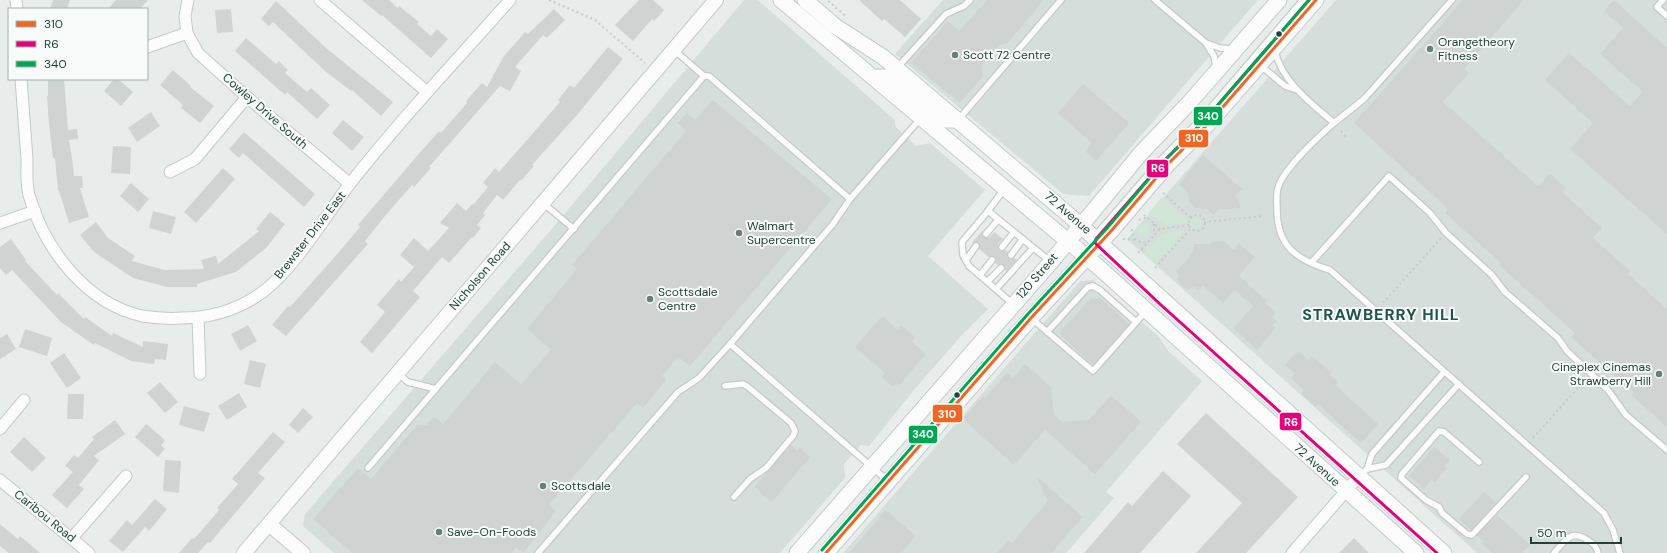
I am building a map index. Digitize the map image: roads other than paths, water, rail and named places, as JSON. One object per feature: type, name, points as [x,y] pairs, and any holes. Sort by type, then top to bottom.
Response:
[{"type":"main road","name":"72 Avenue","points":[[781,0],[1068,240],[1416,553]]},
{"type":"main road","name":"72 Avenue","points":[[804,0],[835,26],[883,57],[1080,224],[1169,306],[1363,473],[1444,553]]},
{"type":"main road","name":"120 Street","points":[[797,553],[1050,262],[1080,224],[1141,153],[1189,103],[1279,0]]},
{"type":"main road","name":"120 Street","points":[[826,553],[888,480],[1086,256],[1097,239],[1112,230],[1168,164],[1208,124],[1316,0]]},
{"type":"main road","points":[[874,78],[885,77],[899,85],[942,120],[958,120]]},
{"type":"street","name":"Cowley Drive South","points":[[188,0],[185,16],[187,33],[198,53],[247,97],[350,184]]},
{"type":"street","points":[[320,0],[427,92]]},
{"type":"street","name":"Brewster Drive East","points":[[21,80],[29,194],[45,236],[65,266],[89,289],[114,306],[142,316],[170,319],[212,316],[247,302],[263,292],[280,277],[350,184],[427,92],[510,0]]},
{"type":"street","name":"Nicholson Road","points":[[244,553],[716,0]]},
{"type":"street","points":[[148,47],[187,33]]},
{"type":"street","points":[[170,172],[195,159],[247,97]]},
{"type":"street","points":[[0,223],[35,211]]},
{"type":"street","points":[[198,318],[200,374]]},
{"type":"street","points":[[0,429],[24,400]]},
{"type":"street","points":[[1292,553],[1363,473]]},
{"type":"street","points":[[72,538],[126,476]]},
{"type":"street","name":"Caribou Road","points":[[0,480],[89,553]]},
{"type":"street","points":[[269,524],[303,553]]},
{"type":"lane","points":[[896,68],[946,14],[964,6],[970,0]]},
{"type":"lane","points":[[958,120],[1060,0]]},
{"type":"lane","points":[[1155,0],[1206,43],[1214,56],[1216,72]]},
{"type":"lane","points":[[1097,239],[1159,162],[1202,118],[1302,0]]},
{"type":"lane","points":[[1452,0],[1364,99],[1334,123],[1288,170],[1278,188],[1278,229],[1286,247],[1302,260],[1330,270],[1604,514],[1613,530],[1620,553]]},
{"type":"lane","points":[[1663,0],[1657,7],[1667,16]]},
{"type":"lane","points":[[1206,43],[1220,48],[1236,50]]},
{"type":"lane","points":[[1274,49],[1279,65],[1297,90],[1334,123]]},
{"type":"lane","points":[[674,50],[704,76],[709,76],[850,199]]},
{"type":"lane","points":[[1260,65],[1285,86],[1297,90]]},
{"type":"lane","points":[[368,468],[704,76]]},
{"type":"lane","points":[[538,553],[678,392],[699,378],[730,344],[833,224],[850,199],[922,118]]},
{"type":"lane","points":[[1311,263],[1388,176],[1430,213],[1446,233],[1492,275],[1505,292],[1558,338],[1567,351],[1608,390],[1626,416],[1667,450]]},
{"type":"lane","points":[[1005,188],[962,242],[963,255],[969,266],[997,288],[1013,304]]},
{"type":"lane","points":[[543,203],[574,229]]},
{"type":"lane","points":[[988,211],[1050,262]]},
{"type":"lane","points":[[986,234],[998,220]]},
{"type":"lane","points":[[1002,247],[1014,232]]},
{"type":"lane","points":[[1011,255],[1023,239]]},
{"type":"lane","points":[[966,260],[976,246]]},
{"type":"lane","points":[[997,288],[1033,248]]},
{"type":"lane","points":[[980,274],[992,260]]},
{"type":"lane","points":[[988,281],[1001,268]]},
{"type":"lane","points":[[1047,332],[1088,287],[1093,286],[1136,322]]},
{"type":"lane","points":[[1031,318],[1093,371],[1147,310]]},
{"type":"lane","points":[[730,344],[888,480]]},
{"type":"lane","points":[[1363,473],[1372,454],[1444,372]]},
{"type":"lane","points":[[397,373],[408,382],[436,389]]},
{"type":"lane","points":[[725,386],[743,384],[748,386],[791,423],[795,431],[793,436],[766,468],[750,479],[734,497]]},
{"type":"lane","points":[[1363,473],[1386,465],[1459,384]]},
{"type":"lane","points":[[1479,462],[1444,432],[1439,431],[1402,474],[1401,478],[1426,500],[1439,506],[1442,513],[1467,534],[1472,535],[1526,477]]},
{"type":"lane","points":[[1554,553],[1570,536],[1575,535],[1582,536],[1592,543],[1597,549],[1598,553]]},
{"type":"place","name":"Orangetheory Fitness","points":[[1430,49]]},
{"type":"place","name":"Scott 72 Centre","points":[[955,55]]},
{"type":"place","name":"Walmart Supercentre","points":[[739,233]]},
{"type":"place","name":"Scottsdale Centre","points":[[650,299]]},
{"type":"place","name":"Cineplex Cinemas Strawberry Hill","points":[[1659,374]]},
{"type":"place","name":"Scottsdale","points":[[543,486]]},
{"type":"place","name":"Save-On-Foods","points":[[439,532]]},
{"type":"district","name":"STRAWBERRY HILL","points":[[1381,314]]}]
